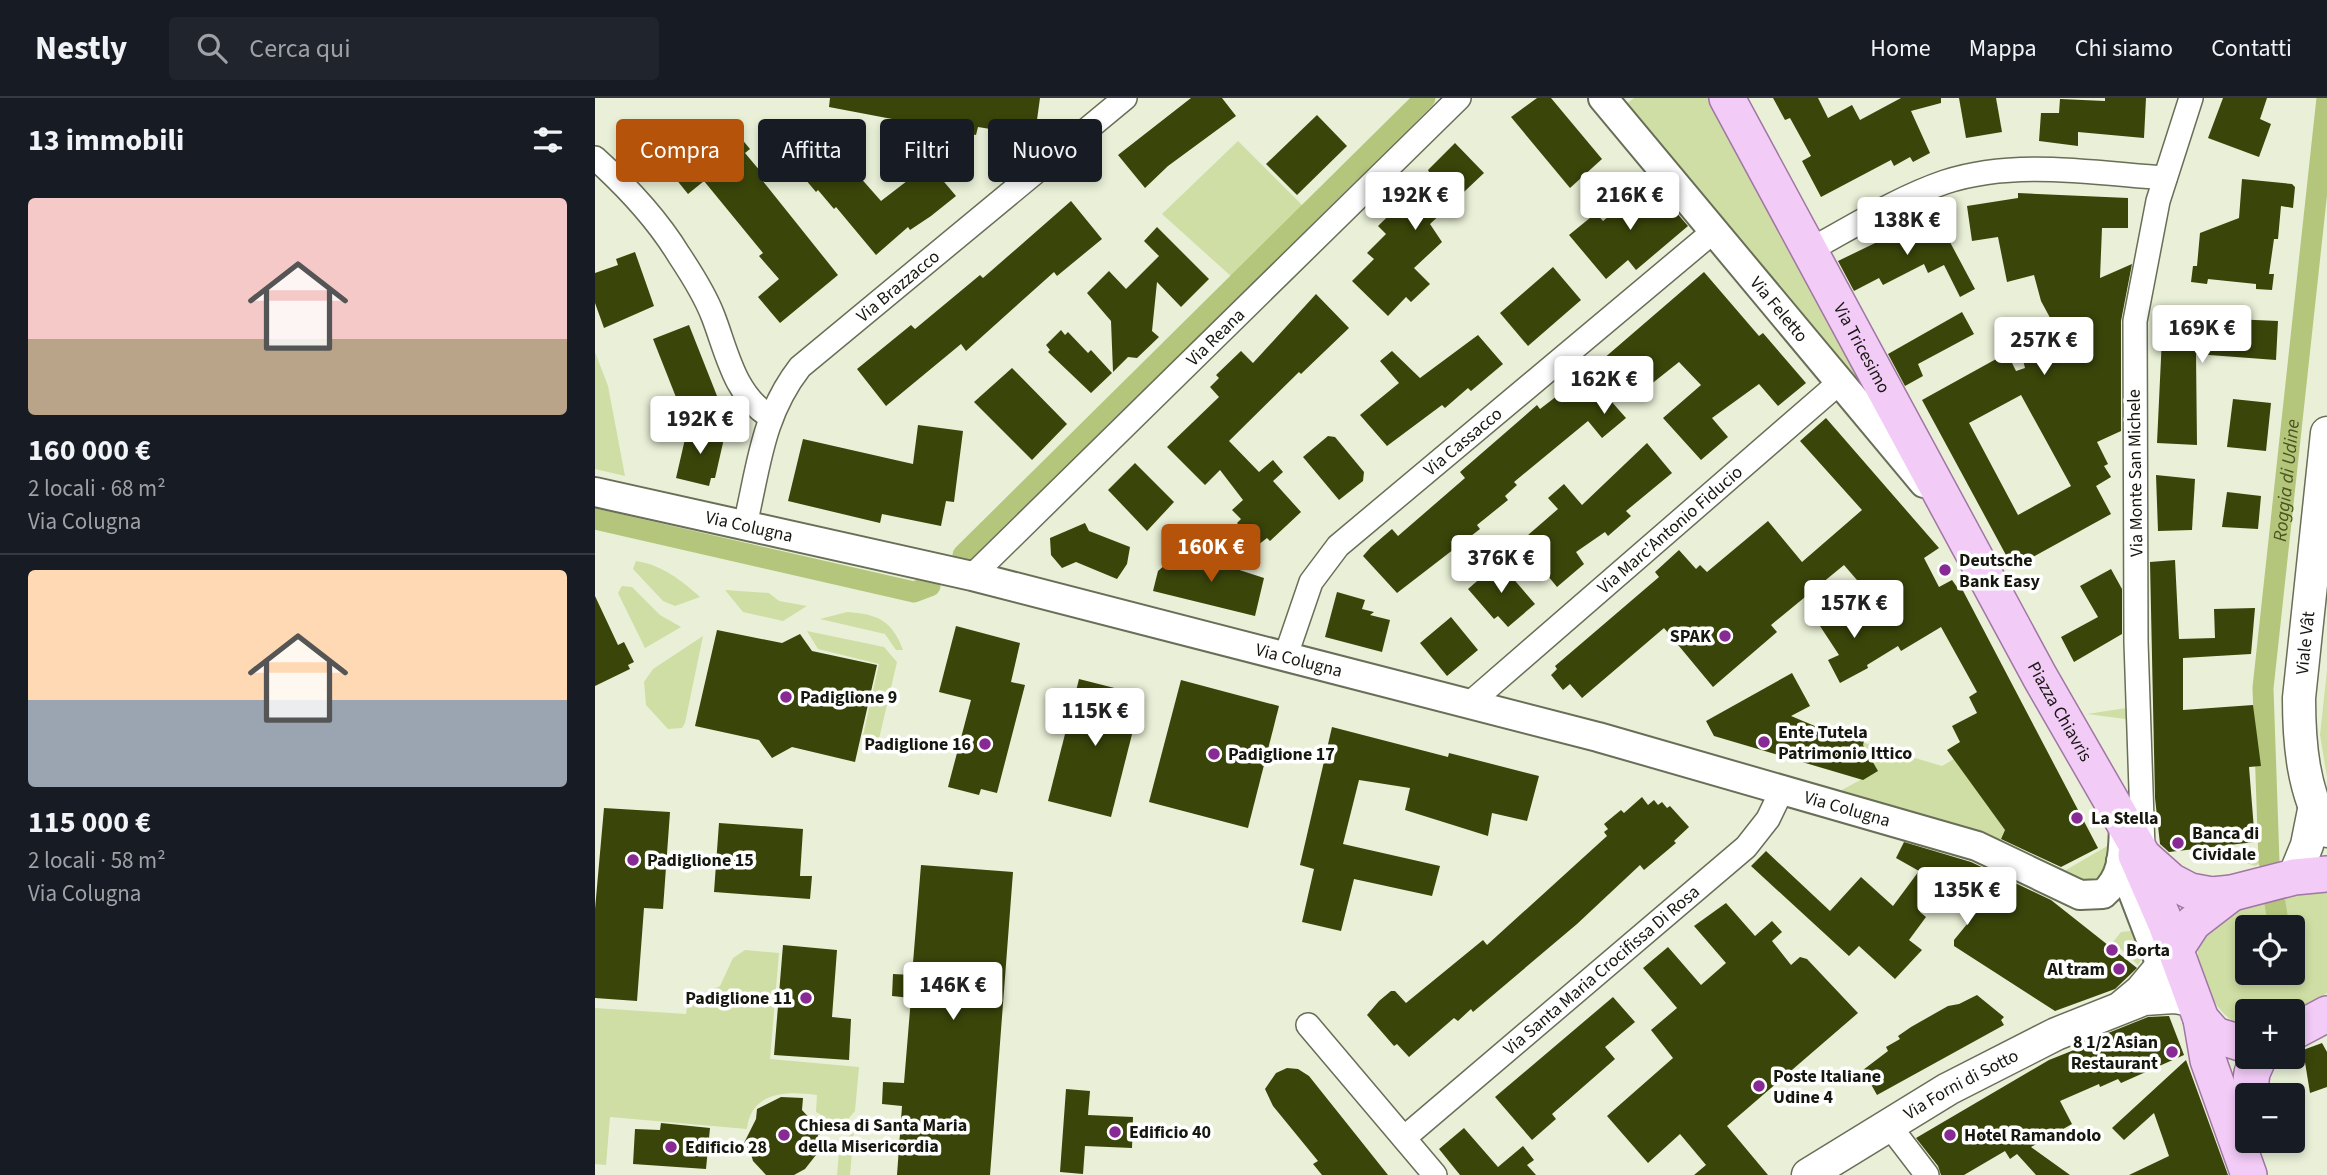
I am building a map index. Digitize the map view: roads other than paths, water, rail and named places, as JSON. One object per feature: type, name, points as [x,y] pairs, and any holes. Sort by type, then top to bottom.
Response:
[{"type":"main road","name":"Via Tricesimo","points":[[1727,98],[1996,596]]},
{"type":"main road","name":"Viale Vât","points":[[2311,876],[2307,845],[2321,821],[2299,729],[2299,698],[2327,433]]},
{"type":"main road","name":"Piazza Chiavris","points":[[1996,596],[2124,826],[2169,959],[2197,1010],[2208,1060],[2254,1166]]},
{"type":"main road","name":"Piazza Chiavris","points":[[2124,826],[2132,859],[2190,891],[2212,895],[2232,893],[2311,876]]},
{"type":"main road","name":"Piazza Chiavris","points":[[2169,959],[2193,923],[2232,893]]},
{"type":"main road","name":"Via Forni di Sotto","points":[[2122,1007],[2169,959]]},
{"type":"main road","name":"Via Forni di Sotto","points":[[1808,1175],[1888,1124],[2029,1046],[2122,1007],[2158,997],[2197,1010]]},
{"type":"main road","points":[[2197,1010],[2215,1035],[2235,1041]]},
{"type":"main road","points":[[2305,1026],[2327,1014]]},
{"type":"street","name":"Via Brazzacco","points":[[745,525],[769,416],[783,389],[800,367],[1125,98]]},
{"type":"street","name":"Via Reana","points":[[972,576],[1459,98]]},
{"type":"street","name":"Via Feletto","points":[[1603,98],[1954,520]]},
{"type":"street","name":"Via Monte San Michele","points":[[2139,730],[2133,358],[2139,285],[2165,178],[2191,98]]},
{"type":"street","points":[[595,158],[625,186],[678,253],[712,312],[736,379],[756,408],[769,416]]},
{"type":"street","points":[[1810,250],[1912,196],[1946,182],[1980,174],[2060,170],[2165,178]]},
{"type":"street","name":"Via Cassacco","points":[[1286,655],[1311,582],[1338,547],[1714,231]]},
{"type":"street","name":"Via Marc'Antonio Fiducio","points":[[1469,704],[1840,382]]},
{"type":"street","name":"Via Colugna","points":[[595,492],[972,576],[1286,655],[1783,788],[1997,853]]},
{"type":"street","name":"Piazza Chiavris","points":[[2139,730],[2132,859],[2169,959]]},
{"type":"street","name":"Via Santa Maria Crocifissa Di Rosa","points":[[1404,1138],[1746,847],[1768,820],[1783,788]]},
{"type":"street","name":"Piazza Chiavris","points":[[1997,853],[2087,897],[2103,894],[2132,859]]},
{"type":"street","points":[[1308,1025],[1435,1175]]},
{"type":"street","points":[[1888,1124],[1927,1175]]},
{"type":"waterway","points":[[963,555],[1425,98]]},
{"type":"waterway","name":"Roggia di Udine","points":[[2269,862],[2263,688],[2327,98]]},
{"type":"waterway","points":[[595,519],[914,592],[930,586]]},
{"type":"waterway","name":"Roggia di Udine","points":[[2275,903],[2277,915]]},
{"type":"place","name":"Deutsche Bank Easy","points":[[1945,570]]},
{"type":"place","name":"SPAK","points":[[1725,636]]},
{"type":"place","name":"Padiglione 9","points":[[786,697]]},
{"type":"place","name":"Ente Tutela Patrimonio Ittico","points":[[1764,742]]},
{"type":"place","name":"Padiglione 16","points":[[985,744]]},
{"type":"place","name":"Padiglione 17","points":[[1214,754]]},
{"type":"place","name":"La Stella","points":[[2077,818]]},
{"type":"place","name":"Banca di Cividale","points":[[2178,843]]},
{"type":"place","name":"Padiglione 15","points":[[633,860]]},
{"type":"place","name":"Borta","points":[[2112,950]]},
{"type":"place","name":"Al tram","points":[[2119,969]]},
{"type":"place","name":"Padiglione 11","points":[[806,998]]},
{"type":"place","name":"8 1/2 Asian Restaurant","points":[[2172,1052]]},
{"type":"place","name":"Poste Italiane Udine 4","points":[[1759,1086]]},
{"type":"place","name":"Edificio 40","points":[[1115,1132]]},
{"type":"place","name":"Chiesa di Santa Maria della Misericordia","points":[[784,1135]]},
{"type":"place","name":"Hotel Ramandolo","points":[[1950,1135]]},
{"type":"place","name":"Edificio 28","points":[[671,1147]]}]
